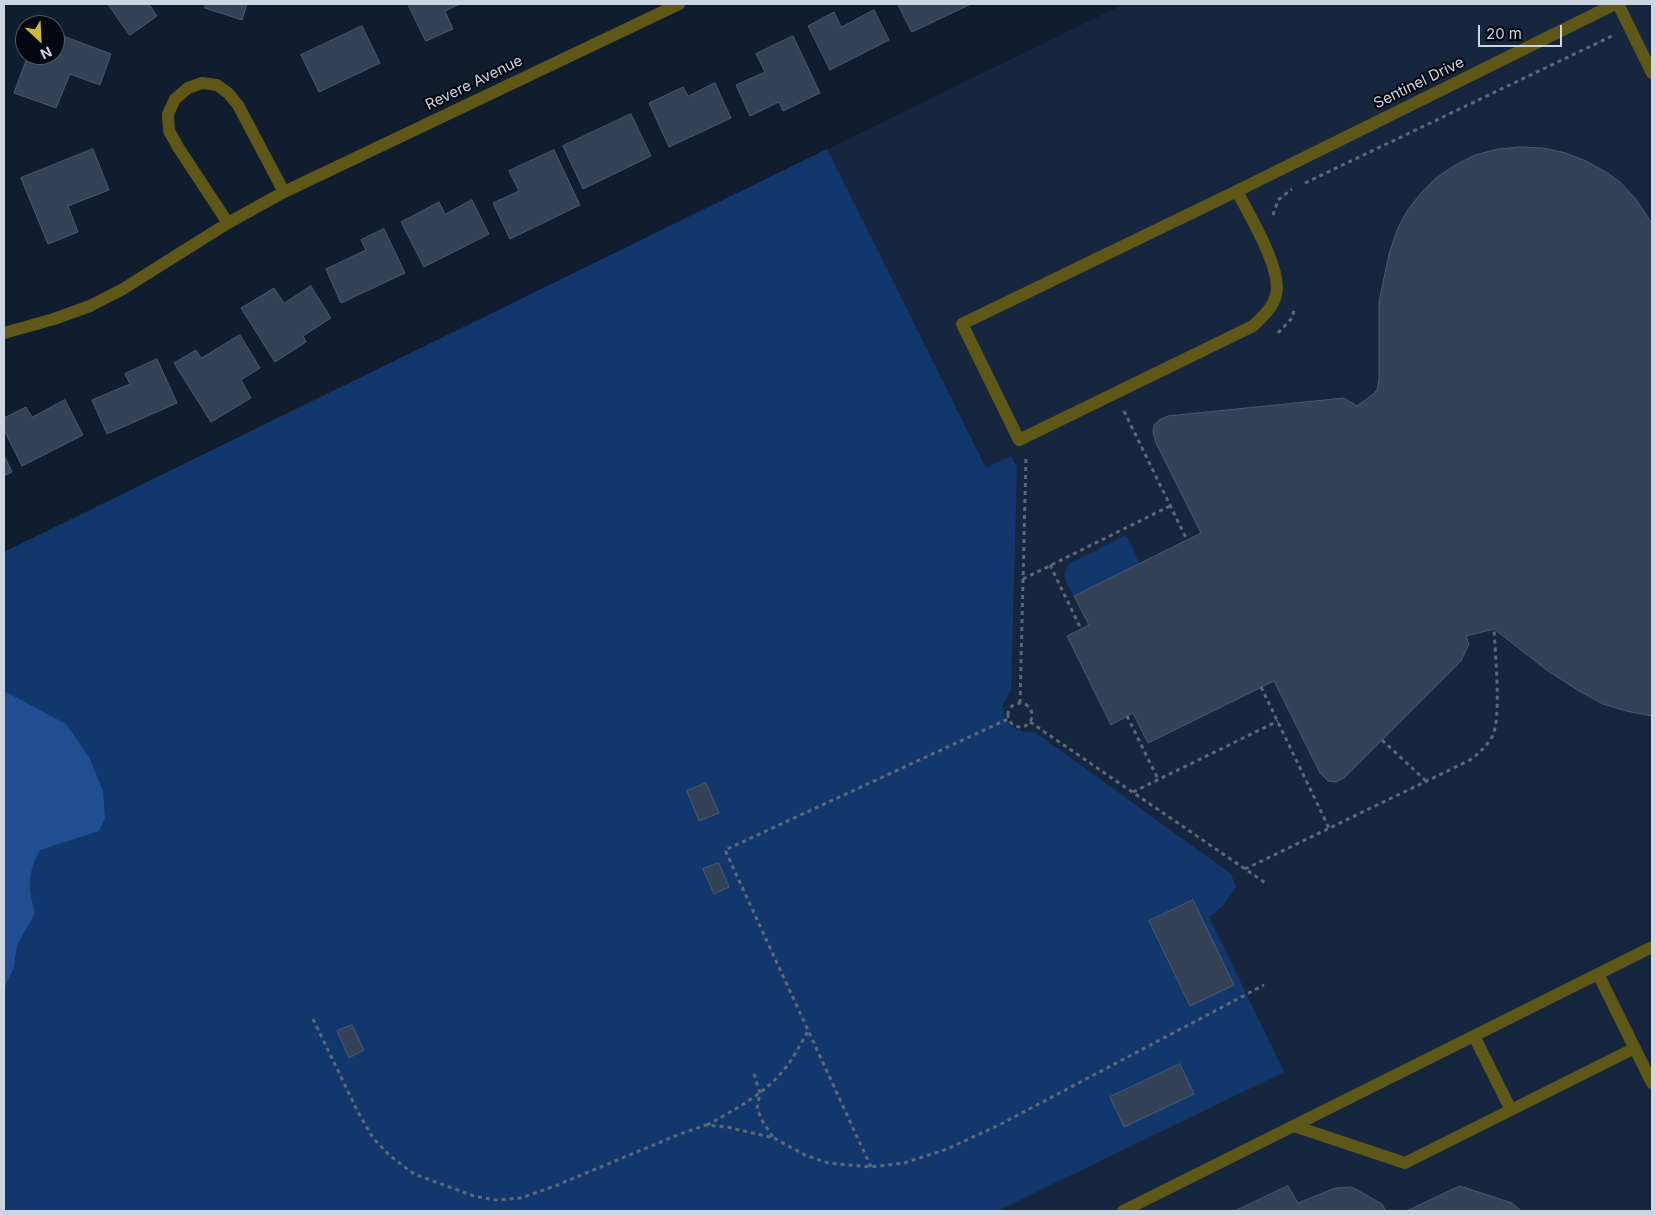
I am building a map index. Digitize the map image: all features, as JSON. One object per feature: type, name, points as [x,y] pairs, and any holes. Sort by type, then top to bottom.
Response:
[{"type":"street","name":"Revere Avenue","points":[[4,333],[54,320],[90,306],[123,289],[228,223],[284,192],[678,4]]},
{"type":"street","points":[[1617,4],[1652,74]]},
{"type":"street","name":"Sentinel Drive","points":[[1237,191],[1273,263],[1276,295],[1267,312],[1253,326],[1019,440],[962,324],[1617,4]]},
{"type":"street","points":[[228,223],[169,131],[168,114],[175,99],[188,88],[202,83],[217,85],[228,93],[238,105],[284,192]]},
{"type":"street","points":[[1123,1211],[1652,947]]},
{"type":"street","points":[[1598,974],[1652,1083]]},
{"type":"street","points":[[1474,1036],[1510,1110]]},
{"type":"street","points":[[1294,1126],[1405,1163],[1635,1048]]},
{"type":"path","points":[[1124,411],[1187,540]]},
{"type":"path","points":[[1023,579],[1170,506]]},
{"type":"path","points":[[1050,565],[1080,629]]},
{"type":"path","points":[[1245,869],[1470,760],[1483,750],[1492,736],[1497,720],[1494,629]]},
{"type":"path","points":[[1261,686],[1329,828]]},
{"type":"path","points":[[1022,702],[1031,710],[1032,715],[1028,724],[1018,727],[1010,723],[1008,719],[1008,712],[1012,705],[1022,702]]},
{"type":"path","points":[[1127,716],[1158,779]]},
{"type":"path","points":[[871,1168],[725,850],[1008,719]]},
{"type":"path","points":[[1132,792],[1278,721]]},
{"type":"path","points":[[1030,722],[1267,884]]},
{"type":"path","points":[[1382,740],[1426,780]]},
{"type":"path","points":[[706,1125],[727,1126],[774,1138],[804,1155],[828,1163],[871,1168],[904,1162],[947,1149],[1000,1125],[1264,985]]},
{"type":"path","points":[[313,1019],[358,1112],[373,1138],[389,1155],[414,1174],[474,1196],[496,1200],[521,1198],[555,1186],[706,1125],[734,1110],[760,1093],[782,1072],[795,1055],[808,1030]]},
{"type":"path","points":[[754,1074],[760,1093],[757,1109],[774,1138]]},
{"type":"shaded area","points":[[1124,4],[1652,4],[1652,1211],[4,1211],[4,552]]},
{"type":"shaded area","points":[[827,149],[986,468],[1011,456],[1017,467],[1011,690],[1002,706],[1006,719],[1016,729],[1035,732],[1231,874],[1236,887],[1222,907],[1209,917],[1284,1072],[997,1211],[4,1211],[4,552]]},
{"type":"shaded area","points":[[1126,535],[1140,563],[1074,596],[1065,577],[1069,564]]},
{"type":"shaded area","points":[[4,691],[66,724],[89,757],[103,791],[105,818],[99,831],[40,850],[30,881],[35,913],[17,945],[14,967],[4,989]]},
{"type":"building","points":[[108,4],[149,4],[157,16],[130,35]]},
{"type":"building","points":[[206,4],[247,4],[242,20],[205,8]]},
{"type":"building","points":[[408,4],[460,4],[445,11],[453,29],[426,41]]},
{"type":"building","points":[[898,4],[971,4],[912,32]]},
{"type":"building","points":[[874,10],[889,40],[830,70],[808,26],[834,12],[841,27]]},
{"type":"building","points":[[362,26],[380,63],[319,92],[301,55]]},
{"type":"building","points":[[793,36],[820,93],[783,111],[779,102],[750,116],[736,85],[765,72],[756,54]]},
{"type":"building","points":[[65,37],[111,54],[100,85],[70,74],[56,108],[14,93],[24,65],[65,65]]},
{"type":"building","points":[[715,83],[731,118],[669,147],[649,103],[683,87],[688,96]]},
{"type":"building","points":[[631,114],[651,156],[583,189],[563,146]]},
{"type":"building","points":[[1543,148],[1566,153],[1606,172],[1620,182],[1635,198],[1652,223],[1652,716],[1603,704],[1579,691],[1548,671],[1494,629],[1466,636],[1469,644],[1461,661],[1344,778],[1336,782],[1328,781],[1320,773],[1274,681],[1148,743],[1133,713],[1111,725],[1067,636],[1089,625],[1074,596],[1201,533],[1156,443],[1153,432],[1154,425],[1159,420],[1168,416],[1344,398],[1357,406],[1372,395],[1377,390],[1379,379],[1379,302],[1389,254],[1397,230],[1407,211],[1436,178],[1457,164],[1475,155],[1498,149]]},
{"type":"building","points":[[93,149],[109,190],[68,206],[78,232],[48,244],[21,178]]},
{"type":"building","points":[[554,150],[580,205],[510,239],[493,203],[519,191],[509,171]]},
{"type":"building","points":[[472,200],[489,234],[424,267],[401,222],[439,202],[445,214]]},
{"type":"building","points":[[384,229],[405,273],[341,303],[326,269],[366,250],[361,240]]},
{"type":"building","points":[[311,286],[331,318],[303,336],[306,342],[275,362],[241,308],[274,288],[284,303]]},
{"type":"building","points":[[240,335],[260,368],[241,380],[251,398],[211,422],[174,363],[196,350],[201,358]]},
{"type":"building","points":[[157,359],[177,403],[107,434],[92,400],[130,384],[125,374]]},
{"type":"building","points":[[65,400],[83,435],[22,466],[4,430],[4,418],[26,407],[32,417]]},
{"type":"building","points":[[4,455],[12,472],[4,476]]},
{"type":"building","points":[[706,783],[719,813],[699,821],[687,791]]},
{"type":"building","points":[[719,863],[729,887],[714,894],[703,869]]},
{"type":"building","points":[[1193,900],[1234,985],[1190,1006],[1149,921]]},
{"type":"building","points":[[352,1025],[364,1050],[349,1058],[337,1031]]},
{"type":"building","points":[[1180,1064],[1194,1094],[1124,1127],[1110,1097]]},
{"type":"building","points":[[1288,1186],[1298,1203],[1335,1188],[1352,1187],[1382,1204],[1386,1211],[1235,1211]]},
{"type":"building","points":[[1460,1186],[1512,1203],[1521,1211],[1407,1211]]}]
